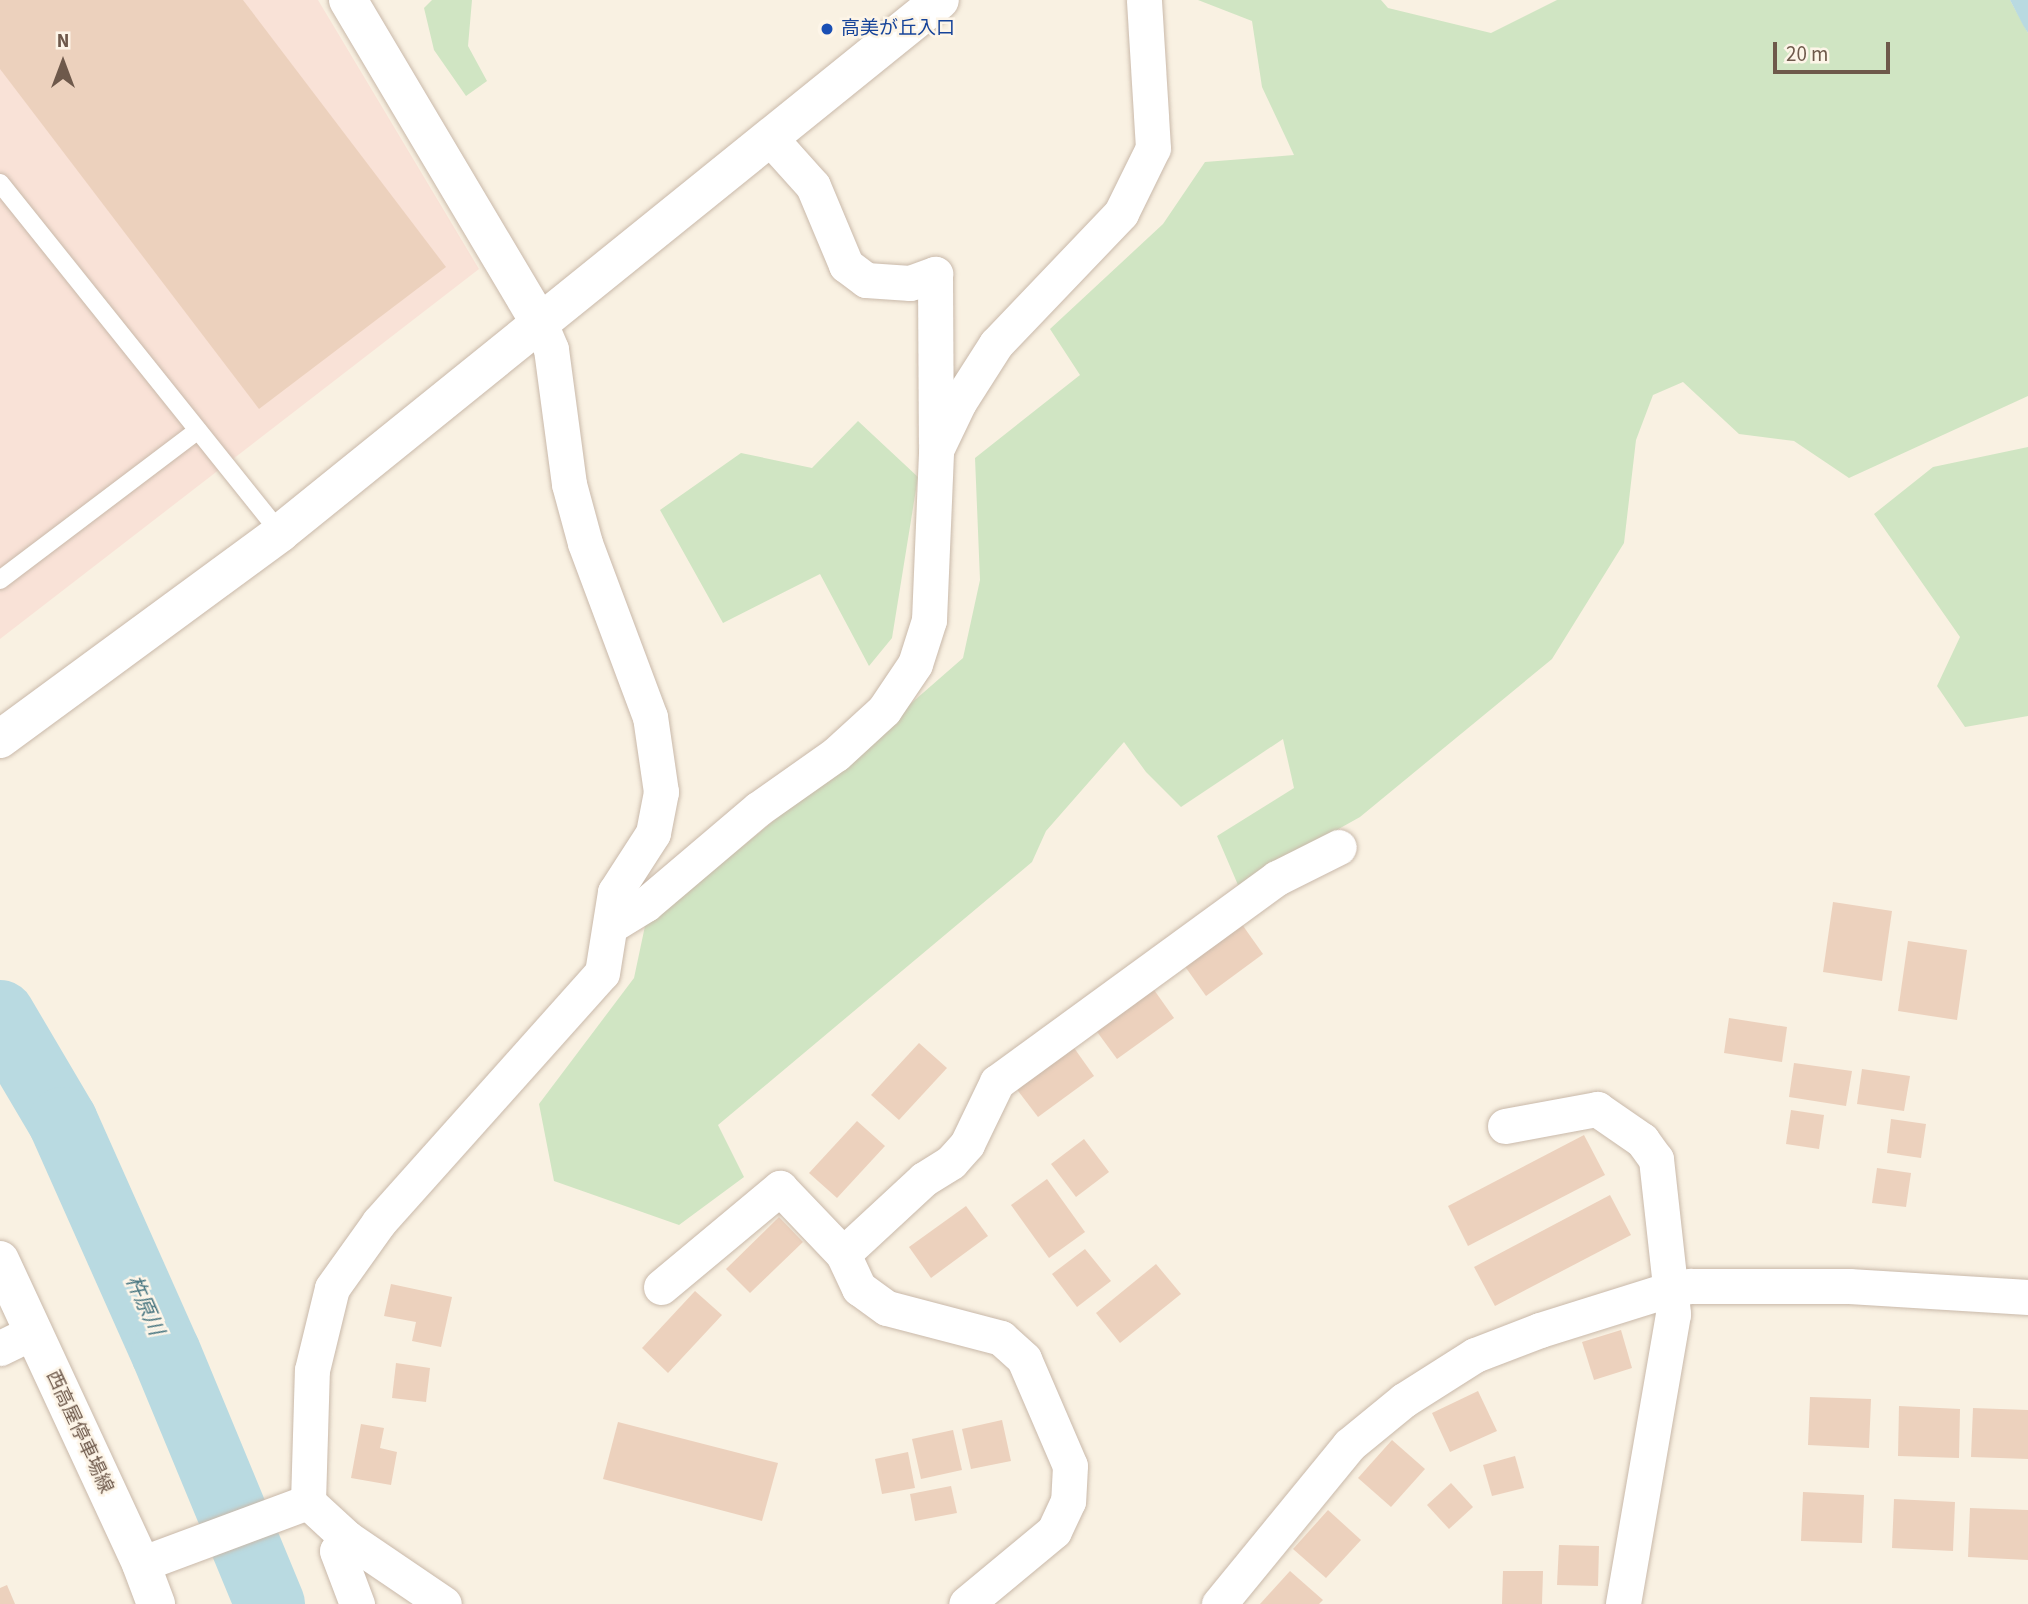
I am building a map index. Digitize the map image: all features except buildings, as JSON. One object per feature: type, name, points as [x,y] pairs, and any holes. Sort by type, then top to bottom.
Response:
[{"type":"street","points":[[348,0],[540,323],[551,349],[569,484],[585,543],[650,717],[662,792],[653,833],[615,892],[602,973],[379,1222],[332,1288],[312,1370],[308,1502],[347,1538],[444,1604]]},
{"type":"street","points":[[0,739],[281,533],[940,0]]},
{"type":"street","points":[[936,450],[959,402],[996,344],[1121,214],[1153,148],[1144,0]]},
{"type":"street","points":[[610,926],[646,904],[758,809],[836,754],[884,710],[915,664],[929,620],[936,450],[935,274],[910,283],[866,280],[846,265],[813,186],[770,138]]},
{"type":"street","points":[[843,1254],[923,1179],[951,1163],[967,1144],[997,1082],[1277,878],[1339,847]]},
{"type":"street","points":[[1506,1126],[1597,1109],[1642,1140],[1656,1159],[1673,1314],[1623,1604]]},
{"type":"street","points":[[661,1287],[780,1188],[843,1254],[859,1288],[887,1308],[1001,1338],[1024,1359],[1070,1466],[1068,1501],[1054,1531],[966,1604]]},
{"type":"street","name":"西高屋停車場線","points":[[0,1260],[16,1340],[141,1564],[156,1604]]},
{"type":"street","points":[[1219,1604],[1349,1444],[1404,1400],[1475,1355],[1540,1330],[1671,1289],[1691,1286],[1850,1286],[2028,1297]]},
{"type":"street","points":[[141,1564],[308,1502]]},
{"type":"street","points":[[347,1538],[337,1551],[357,1604]]},
{"type":"lane","points":[[0,183],[281,533]]},
{"type":"lane","points":[[0,580],[198,430]]},
{"type":"shaded area","points":[[0,0],[318,0],[479,269],[0,639]]},
{"type":"green space","points":[[432,0],[472,0],[468,46],[487,81],[466,96],[434,50],[424,8]]},
{"type":"green space","points":[[1198,0],[1381,0],[1388,8],[1491,33],[1557,0],[2010,0],[2028,33],[2028,396],[1849,478],[1794,441],[1739,434],[1683,382],[1653,395],[1636,440],[1624,543],[1552,659],[1360,817],[1238,885],[1217,836],[1294,788],[1283,739],[1181,807],[1146,772],[1124,742],[1046,831],[1032,862],[718,1125],[744,1177],[679,1225],[554,1181],[539,1104],[634,978],[645,926],[821,782],[963,658],[980,580],[975,458],[1080,375],[1050,329],[1163,224],[1205,162],[1294,155],[1262,87],[1252,21]]},
{"type":"green space","points":[[858,421],[918,477],[892,638],[869,666],[820,574],[723,623],[660,510],[741,453],[812,468]]},
{"type":"green space","points":[[2028,447],[2028,716],[1965,727],[1937,686],[1960,637],[1874,514],[1933,467]]},
{"type":"water","points":[[2010,0],[2028,0],[2028,33],[2023,25]]},
{"type":"waterway","name":"杵原川","points":[[0,1015],[63,1122],[166,1353],[270,1604]]},
{"type":"place","name":"高美が丘入口","points":[[827,29]]}]
